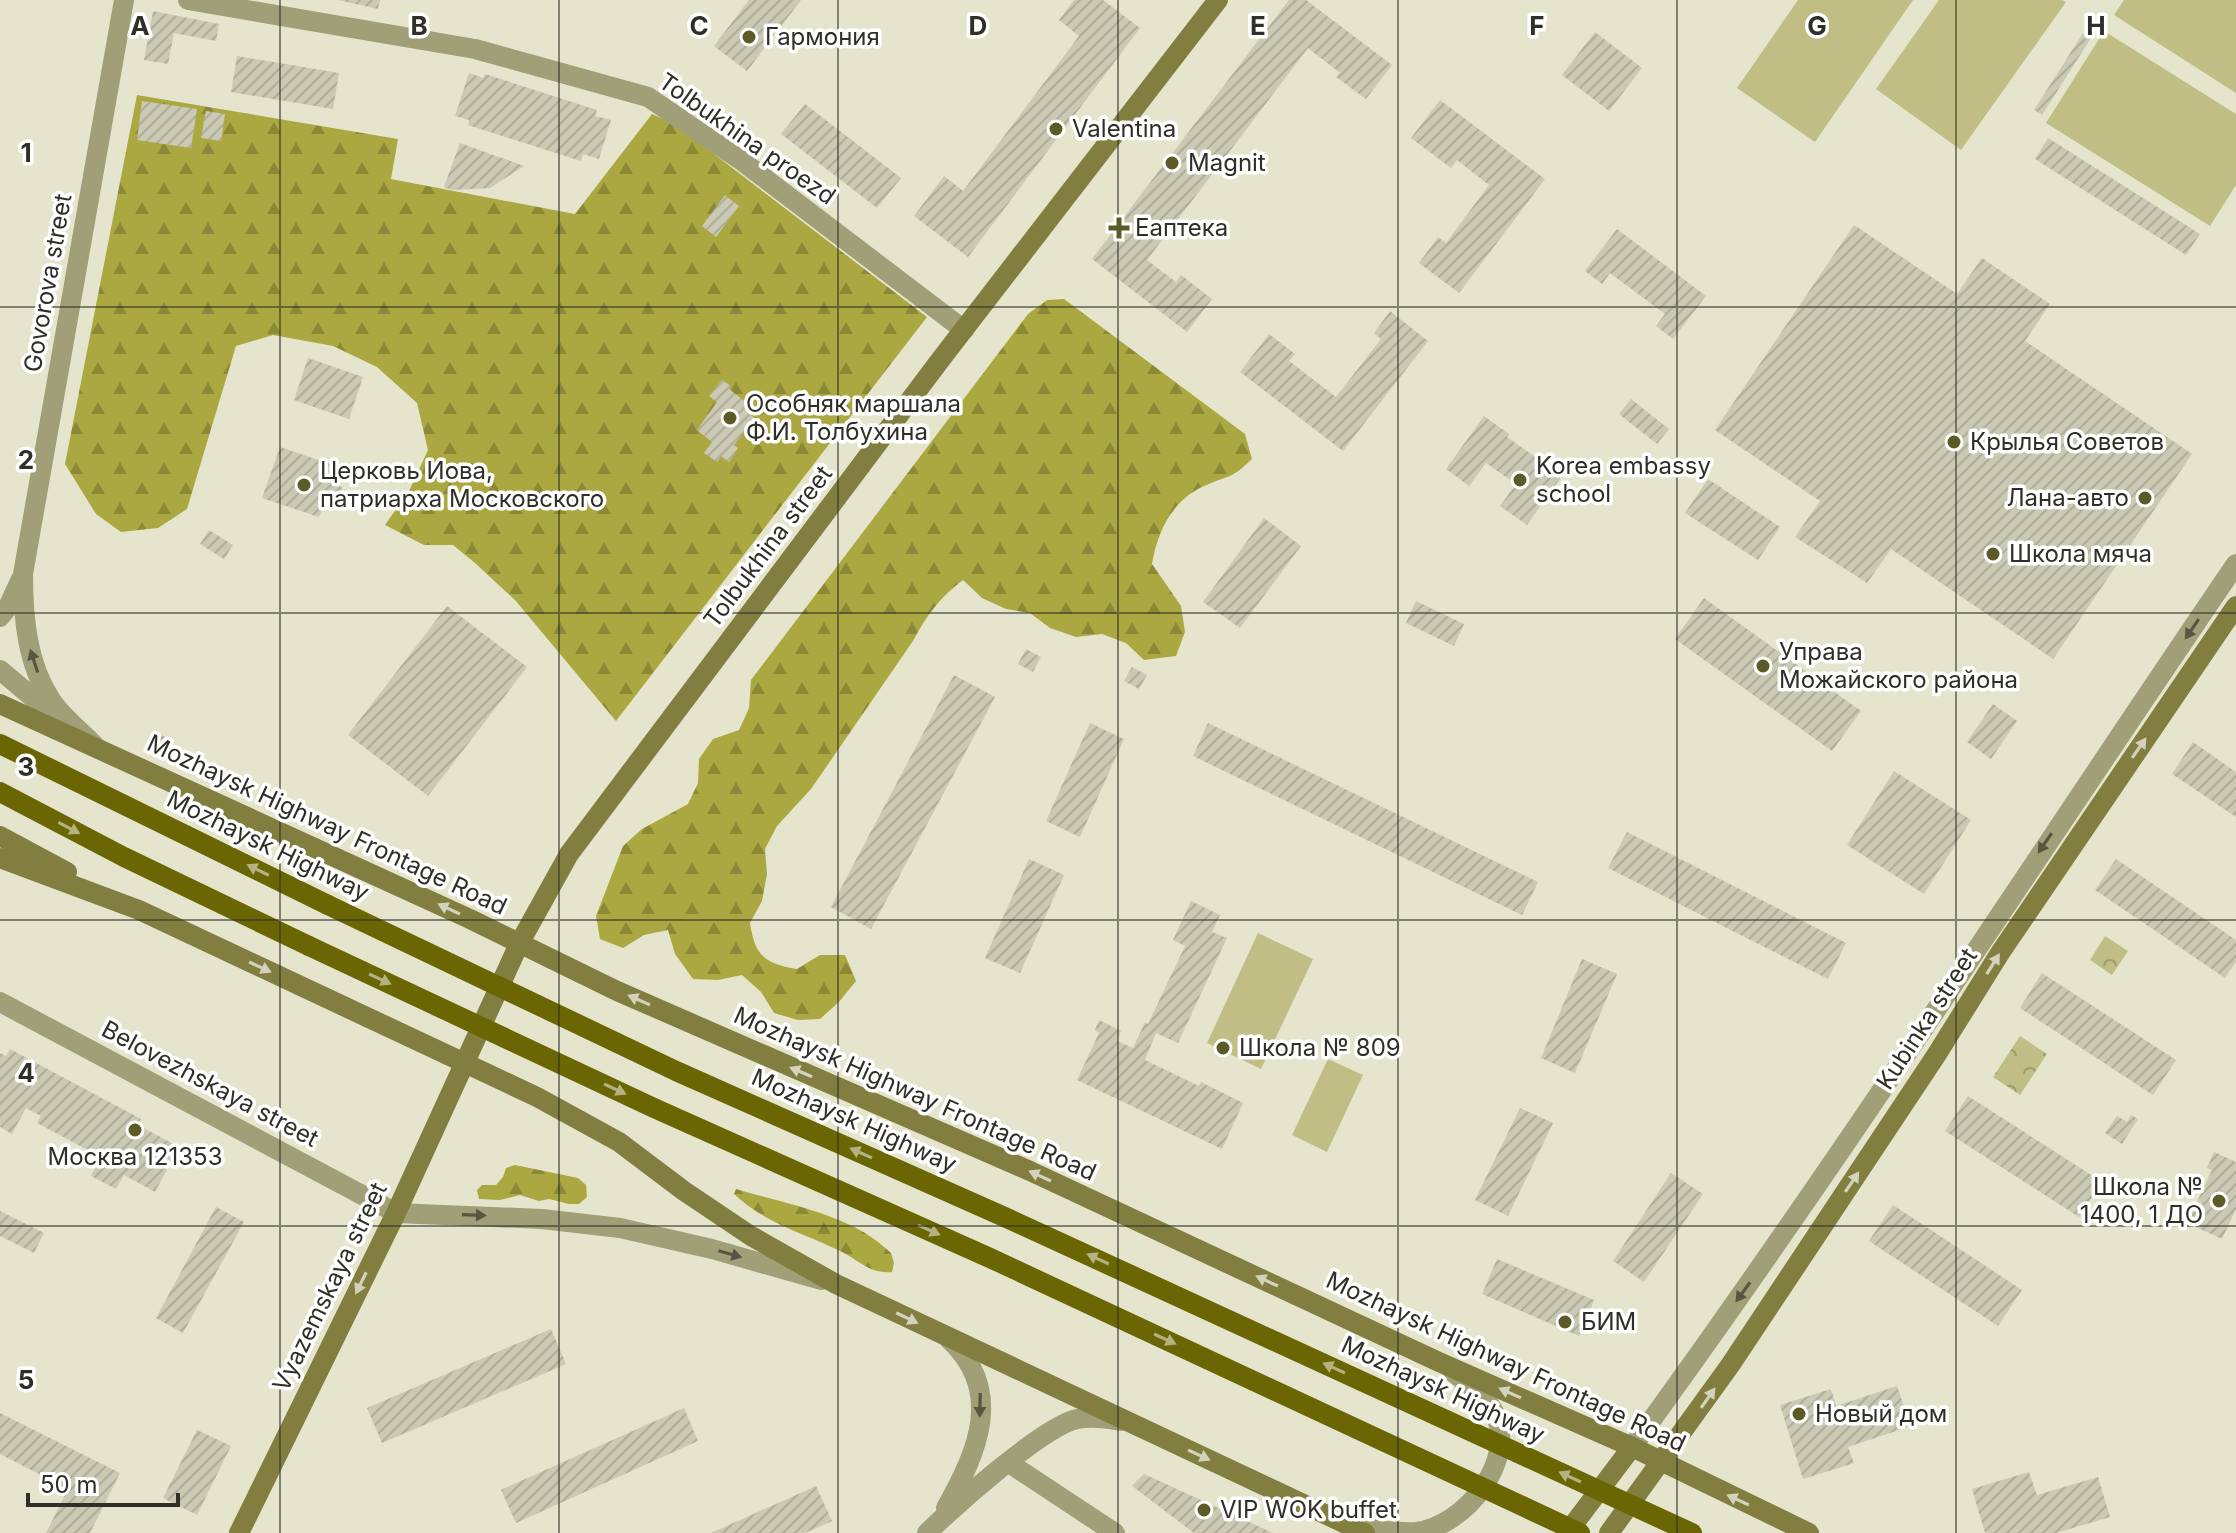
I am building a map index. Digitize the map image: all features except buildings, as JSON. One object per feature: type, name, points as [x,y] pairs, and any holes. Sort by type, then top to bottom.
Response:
[{"type":"main road","name":"Tolbukhina street","points":[[463,1061],[519,944],[569,854],[964,330],[1218,0]]},
{"type":"main road","name":"Kubinka street","points":[[1609,1533],[1731,1364],[1937,1054],[2000,953],[2236,606]]},
{"type":"main road","name":"Mozhaysk Highway Frontage Road","points":[[0,704],[470,919],[630,997],[1030,1171],[1439,1362],[1632,1447],[1809,1533]]},
{"type":"main road","name":"Mozhaysk Highway","points":[[0,744],[676,1071],[1024,1225],[1692,1533]]},
{"type":"main road","points":[[0,792],[124,857],[654,1108],[1004,1264],[1580,1533]]},
{"type":"main road","points":[[0,836],[139,910],[537,1097],[619,1142],[717,1214],[836,1284],[1356,1529]]},
{"type":"main road","points":[[0,858],[139,910]]},
{"type":"main road","name":"Vyazemskaya street","points":[[239,1533],[396,1213],[463,1061]]},
{"type":"main road","points":[[1567,1533],[1632,1447]]},
{"type":"street","name":"Govorova street","points":[[95,746],[52,701],[36,670],[23,609],[23,574],[124,0]]},
{"type":"street","name":"Tolbukhina proezd","points":[[188,0],[475,49],[648,97],[742,161],[964,330]]},
{"type":"street","points":[[1632,1447],[1789,1229],[2236,564]]},
{"type":"street","name":"Govorova street","points":[[0,617],[23,574]]},
{"type":"street","points":[[0,670],[95,746]]},
{"type":"street","name":"Belovezhskaya street","points":[[0,1002],[396,1213]]},
{"type":"street","points":[[396,1213],[542,1219],[620,1228],[712,1249],[836,1284]]},
{"type":"street","points":[[933,1528],[967,1470],[980,1427],[981,1387],[974,1368],[948,1338]]},
{"type":"street","points":[[1356,1529],[1418,1532],[1447,1520],[1475,1499],[1494,1471],[1501,1439],[1495,1413],[1479,1393],[1439,1362]]},
{"type":"street","points":[[933,1528],[1009,1463],[1075,1419],[1098,1417],[1129,1422]]},
{"type":"street","points":[[1009,1463],[1115,1533]]},
{"type":"green space","points":[[1798,0],[1913,0],[1815,142],[1737,88]]},
{"type":"green space","points":[[1939,0],[2066,2],[1961,150],[1876,89]]},
{"type":"green space","points":[[2124,0],[2236,0],[2236,93],[2114,15]]},
{"type":"green space","points":[[2104,31],[2236,114],[2236,185],[2210,226],[2046,123]]},
{"type":"green space","points":[[137,95],[398,139],[391,179],[575,214],[652,114],[675,124],[927,317],[616,721],[515,600],[475,563],[453,545],[424,545],[385,525],[409,491],[428,450],[417,403],[377,367],[333,346],[273,335],[236,346],[187,509],[158,528],[121,532],[96,514],[65,464]]},
{"type":"green space","points":[[1064,299],[1245,434],[1252,459],[1236,473],[1186,497],[1170,516],[1159,539],[1152,564],[1181,606],[1185,632],[1176,656],[1144,660],[1126,643],[1102,634],[1076,637],[1050,628],[1030,613],[1006,609],[982,598],[963,580],[940,600],[811,789],[777,826],[765,849],[767,874],[762,901],[750,923],[758,950],[769,961],[797,969],[820,955],[845,955],[856,981],[820,1019],[798,1020],[774,1013],[761,992],[742,975],[718,980],[693,979],[675,954],[668,930],[644,935],[623,948],[600,939],[596,916],[623,846],[642,829],[688,804],[698,783],[699,759],[713,739],[739,730],[749,708],[751,680],[1028,314],[1047,300]]},
{"type":"green space","points":[[1258,933],[1313,959],[1261,1069],[1207,1043]]},
{"type":"green space","points":[[2105,936],[2128,951],[2112,975],[2090,960]]},
{"type":"green space","points":[[2020,1036],[2047,1054],[2020,1095],[1993,1077]]},
{"type":"green space","points":[[1328,1059],[1363,1075],[1327,1152],[1292,1135]]},
{"type":"green space","points":[[515,1165],[578,1178],[586,1185],[587,1197],[579,1204],[549,1199],[539,1201],[520,1195],[500,1200],[479,1199],[477,1190],[482,1185],[496,1185],[506,1168]]},
{"type":"green space","points":[[736,1189],[818,1212],[857,1229],[891,1253],[894,1263],[892,1272],[870,1269],[840,1251],[771,1220],[734,1194]]},
{"type":"place","name":"Гармония","points":[[749,37]]},
{"type":"place","name":"Valentina","points":[[1056,129]]},
{"type":"place","name":"Magnit","points":[[1172,163]]},
{"type":"place","name":"Еаптека","points":[[1119,228]]},
{"type":"place","name":"Особняк маршала Ф.И. Толбухина","points":[[730,418]]},
{"type":"place","name":"Крылья Советов","points":[[1954,442]]},
{"type":"place","name":"Korea embassy school","points":[[1520,480]]},
{"type":"place","name":"Церковь Иова, патриарха Московского","points":[[304,485]]},
{"type":"place","name":"Лана-авто","points":[[2145,498]]},
{"type":"place","name":"Школа мяча","points":[[1993,554]]},
{"type":"place","name":"Управа Можайского района","points":[[1763,666]]},
{"type":"place","name":"Школа № 809","points":[[1223,1048]]},
{"type":"place","name":"Москва 121353","points":[[135,1130]]},
{"type":"place","name":"Школа № 1400, 1 ДО","points":[[2219,1201]]},
{"type":"place","name":"БИМ","points":[[1565,1322]]},
{"type":"place","name":"Новый дом","points":[[1799,1414]]},
{"type":"place","name":"VIP WOK buffet","points":[[1204,1510]]}]
